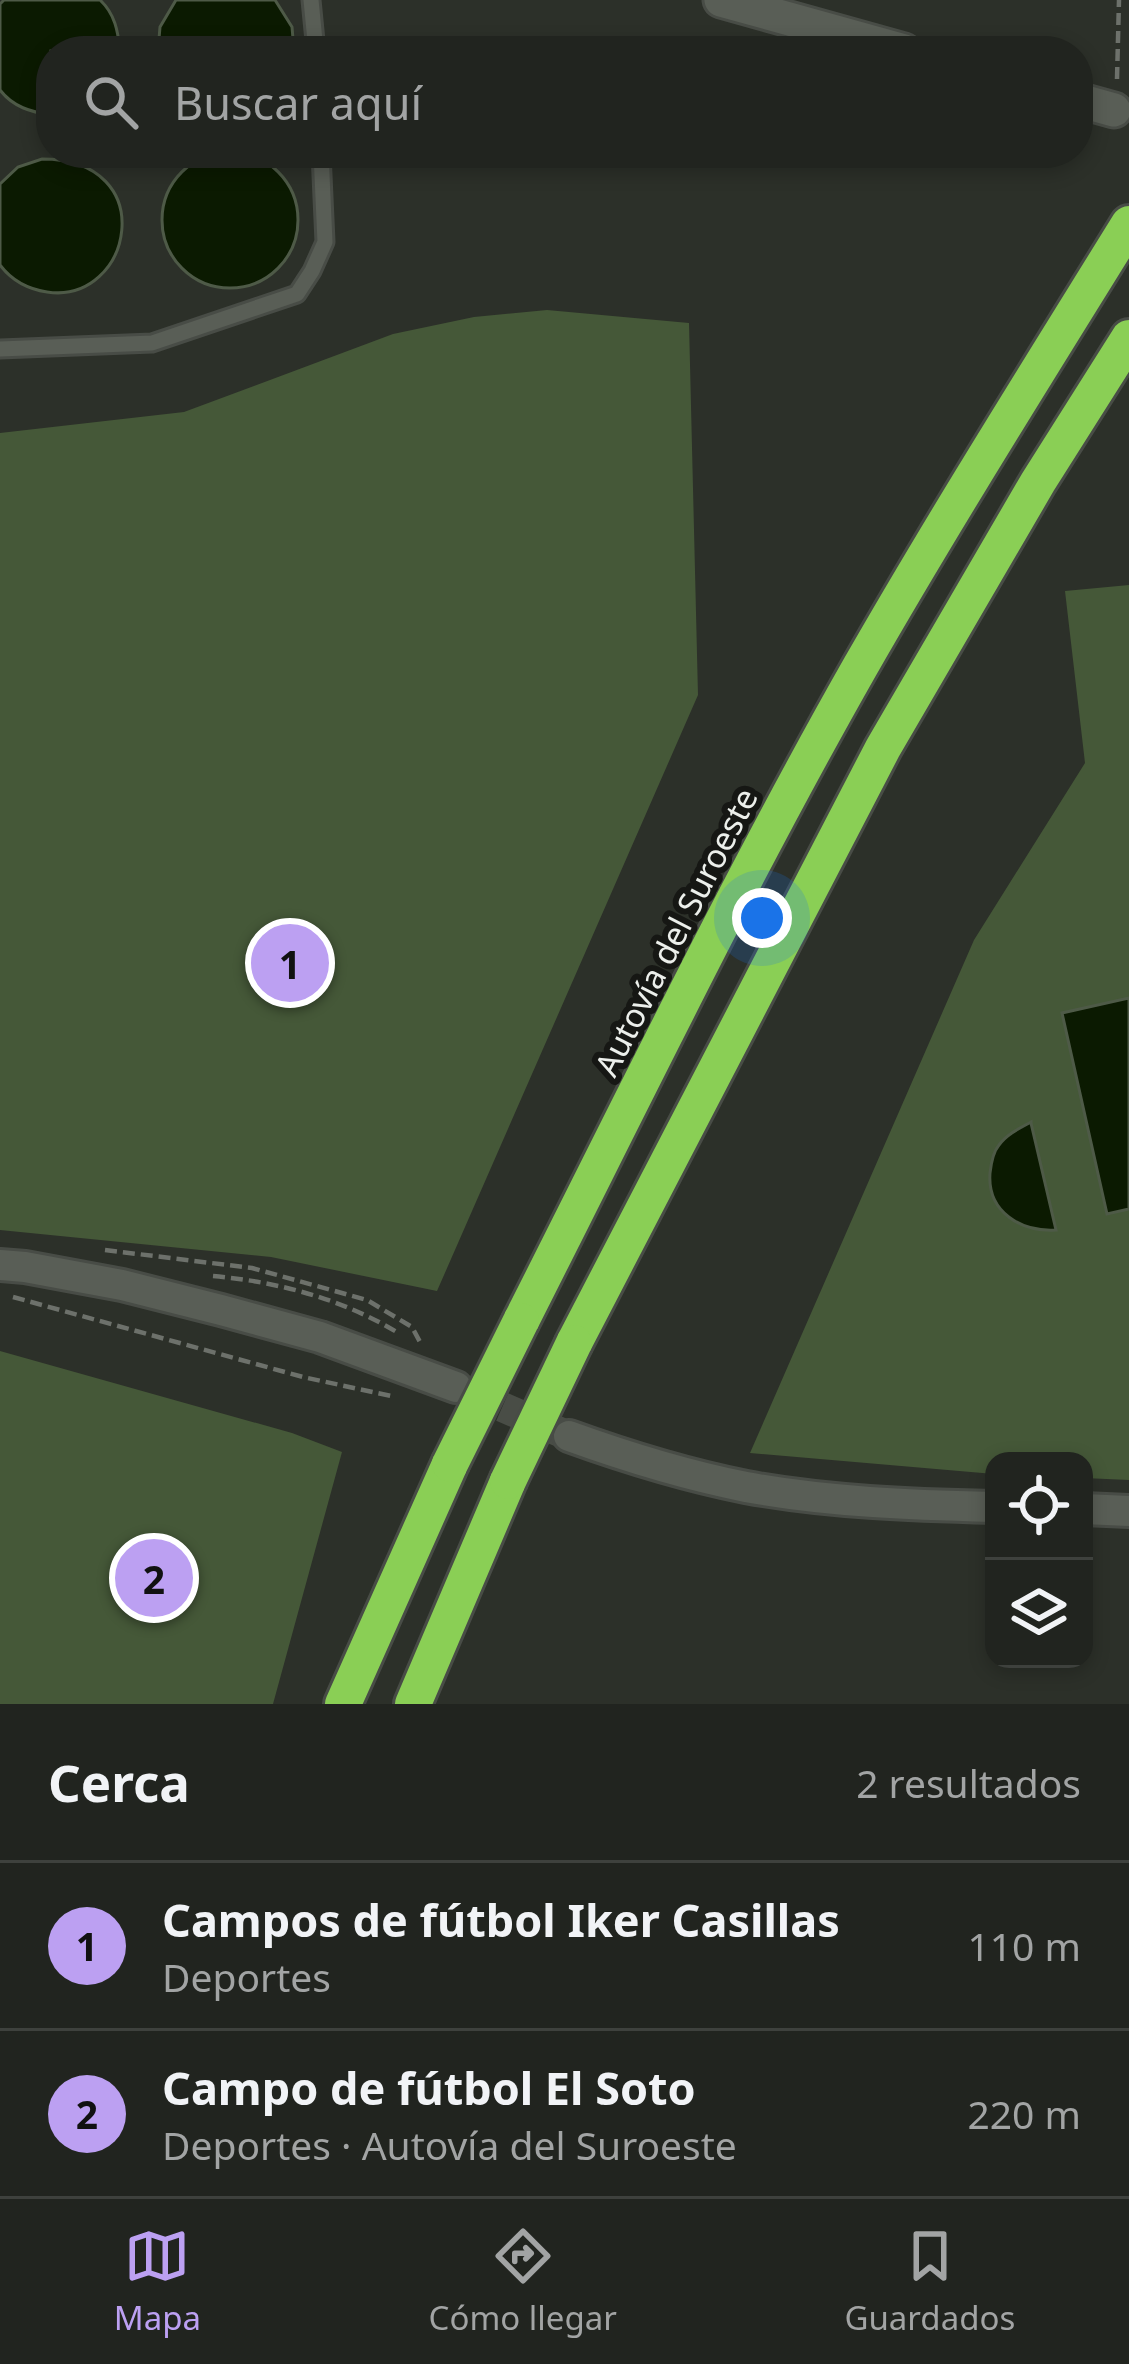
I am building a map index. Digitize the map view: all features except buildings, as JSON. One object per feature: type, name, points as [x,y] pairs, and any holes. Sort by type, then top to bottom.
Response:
[{"type":"highway","name":"Autovía del Suroeste","points":[[343,1704],[450,1464],[729,910],[860,668],[1129,224]]},
{"type":"highway","points":[[413,1704],[508,1481],[574,1343],[883,748],[1037,482],[1129,338]]},
{"type":"street","points":[[721,0],[850,36]]},
{"type":"street","points":[[0,1265],[122,1285],[221,1310],[320,1337],[456,1387]]},
{"type":"street","points":[[569,1436],[638,1461],[746,1486],[924,1506],[985,1507]]},
{"type":"street","points":[[1093,1509],[1129,1511]]},
{"type":"lane","points":[[311,0],[315,36]]},
{"type":"lane","points":[[0,349],[152,343],[297,293],[325,242],[322,168]]},
{"type":"path","points":[[1095,104],[1117,83],[1119,0]]},
{"type":"path","points":[[101,1250],[252,1268],[367,1300],[412,1327],[423,1347]]},
{"type":"path","points":[[0,1293],[303,1377],[394,1397]]},
{"type":"shaded area","points":[[4,0],[100,0],[117,36],[36,36],[36,112],[11,101],[0,90],[0,4]]},
{"type":"shaded area","points":[[176,0],[275,0],[293,36],[159,36]]},
{"type":"shaded area","points":[[36,161],[36,168],[85,168],[106,182],[119,205],[122,230],[115,256],[99,277],[76,290],[47,292],[15,280],[0,265],[0,184],[18,167]]},
{"type":"shaded area","points":[[187,168],[273,168],[286,182],[296,207],[293,246],[278,268],[256,283],[230,288],[204,283],[182,268],[167,246],[162,220],[167,194]]},
{"type":"shaded area","points":[[547,310],[689,323],[698,695],[437,1291],[271,1257],[0,1230],[0,433],[184,412],[393,334],[474,317]]},
{"type":"shaded area","points":[[1129,585],[1129,1480],[1093,1478],[1093,1452],[985,1452],[985,1473],[750,1453],[974,940],[1085,763],[1065,591]]},
{"type":"shaded area","points":[[1129,998],[1129,1209],[1107,1214],[1062,1013]]},
{"type":"shaded area","points":[[1031,1122],[1056,1230],[1031,1228],[1009,1217],[994,1199],[991,1187],[997,1148]]},
{"type":"shaded area","points":[[0,1351],[292,1433],[342,1452],[273,1704],[0,1704]]},
{"type":"tunnel","points":[[461,1389],[569,1436]]},
{"type":"place","name":"Campos de fútbol Iker Casillas","points":[[290,963]]},
{"type":"place","name":"Campo de fútbol El Soto","points":[[154,1578]]}]
